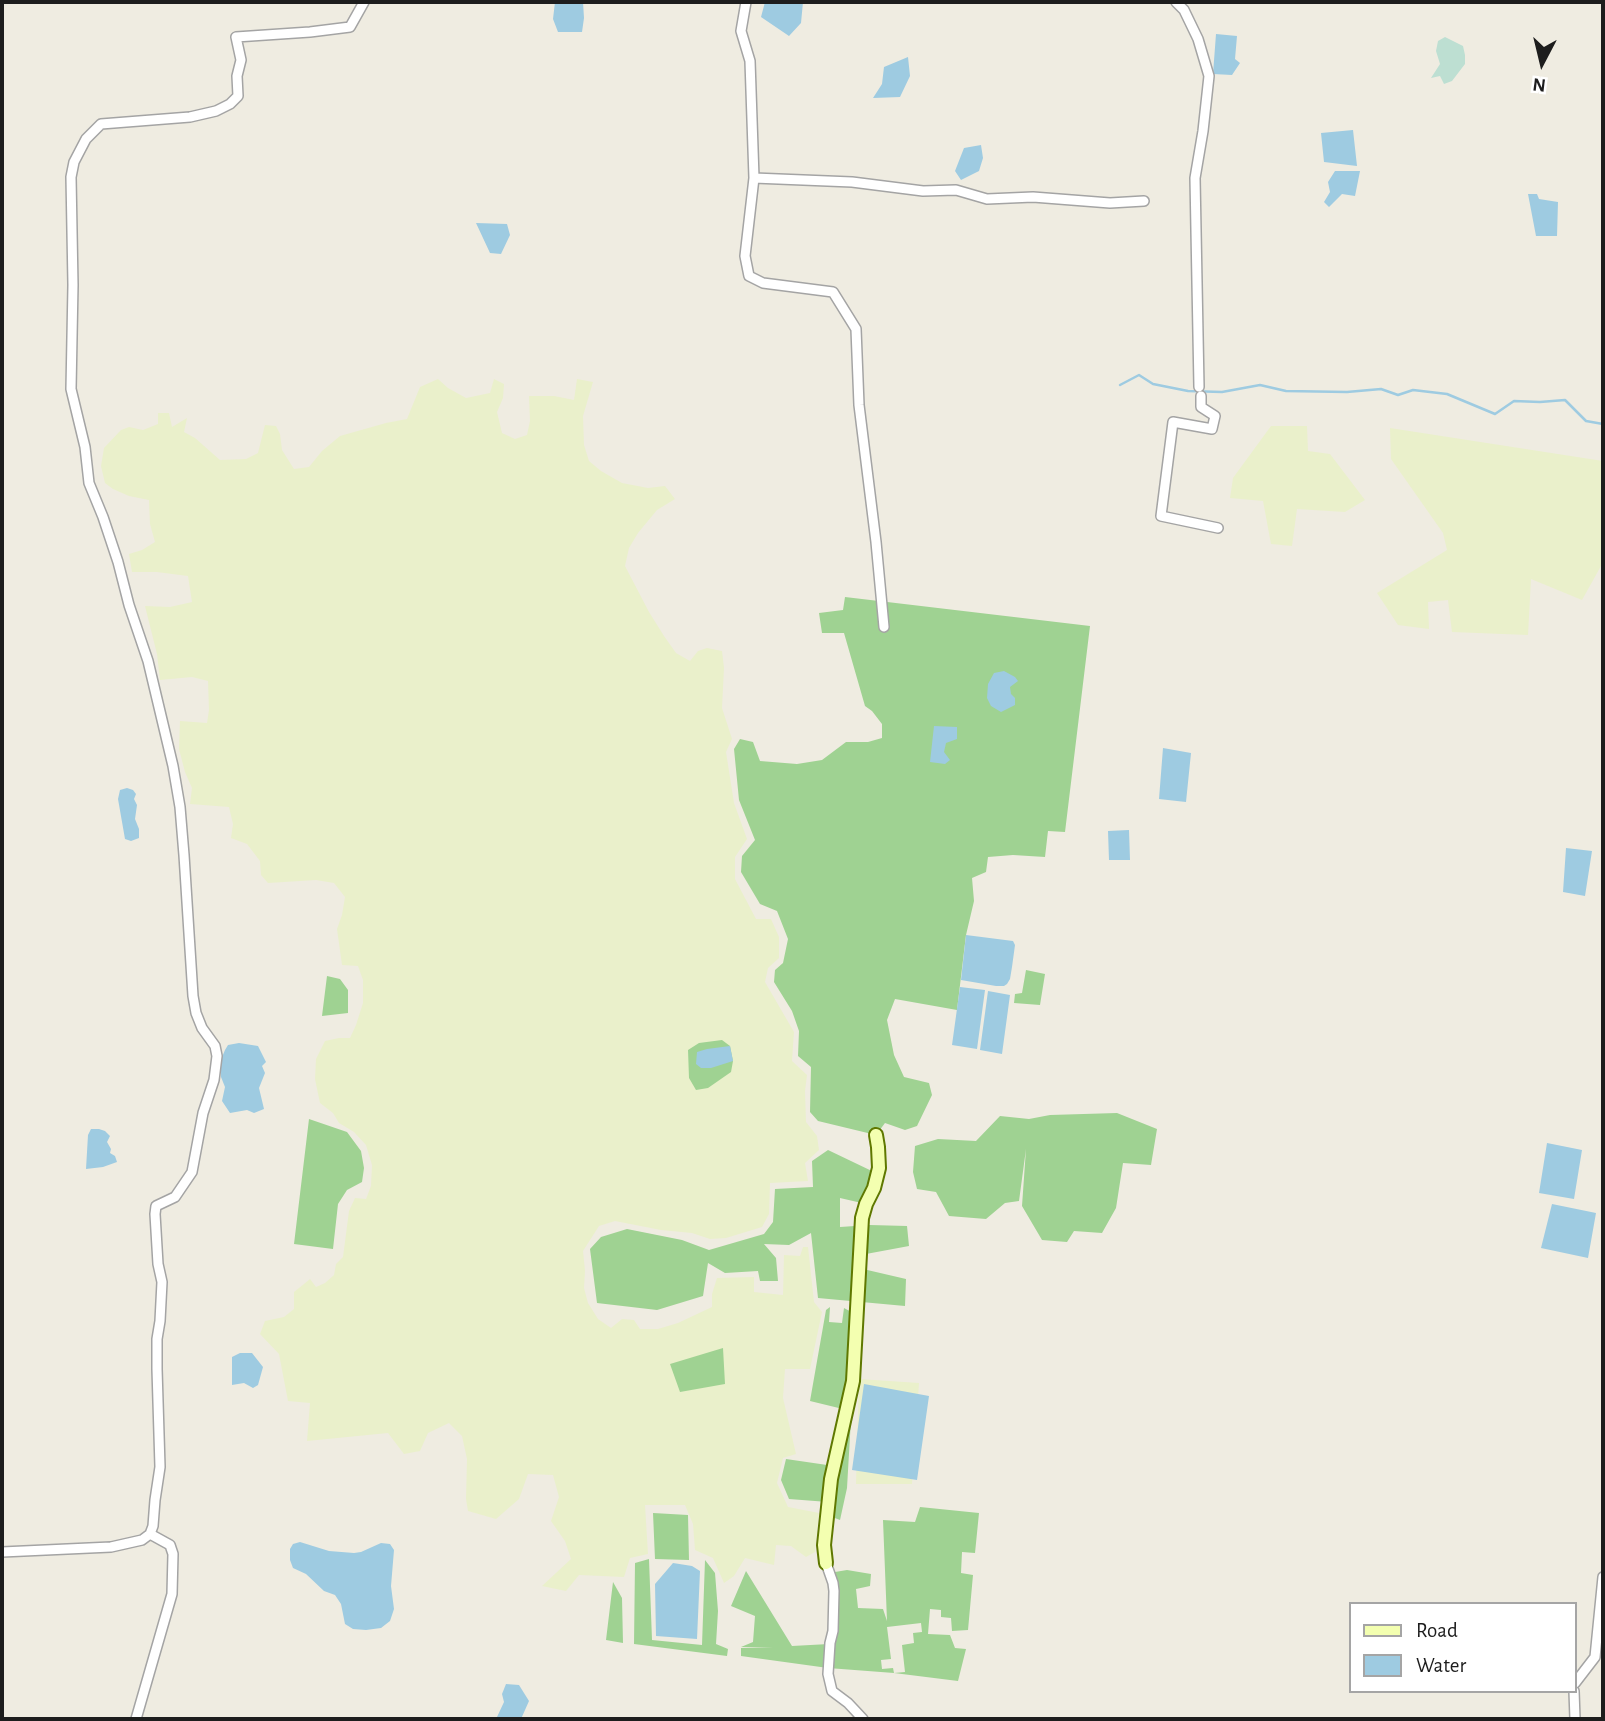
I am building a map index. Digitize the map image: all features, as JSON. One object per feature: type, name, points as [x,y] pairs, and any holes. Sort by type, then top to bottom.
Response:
[{"type":"street","points":[[2,1552],[111,1547],[142,1540],[150,1534],[160,1467],[157,1339],[162,1282],[158,1264],[156,1206],[175,1197],[192,1172],[203,1114],[214,1080],[217,1056],[215,1046],[202,1028],[196,1013],[180,807],[173,766],[148,661],[129,605],[115,551],[89,483],[85,447],[71,388],[71,177],[74,162],[86,139],[101,124],[190,117],[230,104],[239,96],[237,76],[241,60],[236,37],[310,33],[350,27],[364,2]]},
{"type":"street","points":[[746,2],[741,31],[750,61],[754,178],[745,256],[749,276],[763,283],[833,292],[856,329],[859,405],[884,627]]},
{"type":"street","points":[[1176,2],[1184,10],[1198,39],[1209,76],[1195,178],[1201,407],[1215,416],[1212,429],[1173,422],[1161,516],[1218,528]]},
{"type":"street","points":[[754,178],[852,182],[923,191],[956,190],[987,199],[1033,197],[1110,203],[1144,201]]},
{"type":"street","points":[[863,1719],[832,1691],[828,1674],[834,1591],[824,1545],[831,1479],[853,1381],[862,1218],[879,1168],[876,1135]]},
{"type":"street","points":[[136,1719],[172,1594],[173,1554],[170,1545],[150,1534]]},
{"type":"street","points":[[1577,1680],[1595,1657],[1603,1577]]},
{"type":"street","points":[[1574,1693],[1576,1719]]},
{"type":"green space","points":[[1445,37],[1463,46],[1465,64],[1452,81],[1444,84],[1440,76],[1431,78],[1440,64],[1436,51],[1438,41]]},
{"type":"green space","points":[[438,379],[466,398],[490,393],[494,379],[504,384],[503,398],[497,412],[502,433],[515,439],[527,435],[530,421],[529,396],[554,396],[574,400],[577,379],[593,382],[583,416],[584,445],[589,461],[622,483],[648,488],[665,486],[675,499],[657,510],[638,533],[629,548],[625,566],[649,612],[676,653],[690,661],[698,651],[707,648],[722,651],[722,708],[732,739],[726,752],[734,803],[747,839],[735,857],[735,879],[756,919],[771,919],[779,937],[779,958],[768,968],[765,982],[794,1032],[792,1061],[807,1075],[806,1122],[817,1136],[819,1150],[805,1163],[808,1181],[770,1183],[769,1214],[762,1227],[726,1238],[710,1239],[692,1233],[615,1221],[599,1226],[583,1251],[584,1288],[588,1303],[598,1319],[611,1328],[622,1319],[634,1320],[640,1329],[658,1329],[712,1307],[712,1294],[717,1278],[754,1277],[754,1292],[783,1295],[784,1255],[800,1256],[803,1247],[808,1247],[814,1302],[822,1312],[810,1369],[785,1369],[783,1398],[796,1454],[783,1458],[777,1483],[788,1507],[819,1513],[815,1552],[806,1557],[791,1546],[776,1545],[774,1565],[745,1558],[734,1576],[724,1583],[713,1558],[695,1550],[693,1524],[685,1505],[645,1505],[648,1554],[630,1558],[624,1577],[579,1575],[566,1591],[542,1586],[571,1559],[565,1541],[551,1521],[559,1497],[553,1475],[528,1474],[519,1499],[496,1519],[468,1511],[467,1459],[462,1436],[449,1423],[428,1433],[420,1451],[404,1454],[388,1433],[307,1441],[310,1403],[288,1401],[279,1354],[260,1334],[265,1321],[284,1317],[294,1309],[294,1292],[310,1279],[316,1287],[334,1275],[336,1264],[343,1257],[349,1211],[355,1198],[366,1199],[371,1186],[372,1165],[366,1145],[320,1103],[315,1079],[316,1059],[325,1041],[350,1038],[363,1003],[363,980],[358,966],[342,965],[337,929],[345,897],[334,883],[316,880],[268,883],[261,875],[260,861],[247,844],[231,838],[233,824],[229,807],[190,804],[192,788],[179,749],[180,721],[207,723],[208,681],[192,677],[160,680],[157,654],[145,606],[170,607],[192,602],[188,576],[132,572],[129,554],[155,542],[150,524],[149,500],[129,496],[105,483],[101,466],[104,448],[121,430],[129,427],[143,430],[158,424],[158,413],[169,413],[172,427],[187,418],[184,432],[220,460],[246,459],[258,453],[265,425],[276,426],[282,450],[294,469],[309,467],[322,451],[340,436],[407,419],[420,387]]},
{"type":"green space","points":[[1271,426],[1307,426],[1308,451],[1330,454],[1365,500],[1345,512],[1297,509],[1292,546],[1271,544],[1263,501],[1230,498],[1233,478]]},
{"type":"green space","points":[[1390,428],[1603,461],[1603,565],[1582,600],[1531,579],[1528,635],[1452,632],[1448,600],[1428,602],[1429,629],[1398,625],[1377,593],[1447,550],[1443,533],[1391,459]]},
{"type":"green space","points":[[845,597],[1090,626],[1065,832],[1048,831],[1045,857],[988,857],[986,872],[972,878],[974,901],[966,935],[957,1010],[895,999],[887,1020],[894,1055],[904,1077],[929,1083],[932,1095],[917,1126],[905,1130],[885,1123],[876,1135],[818,1121],[810,1112],[811,1067],[798,1056],[799,1031],[792,1011],[774,982],[775,970],[783,963],[788,939],[777,911],[760,904],[741,872],[742,856],[755,840],[739,800],[734,749],[740,739],[753,742],[760,761],[797,764],[822,760],[846,742],[868,742],[882,738],[882,724],[865,706],[844,633],[822,633],[819,613],[843,610]]},
{"type":"green space","points":[[1026,970],[1045,974],[1040,1005],[1014,1003],[1015,994],[1022,993]]},
{"type":"green space","points":[[327,976],[340,979],[348,990],[348,1013],[322,1016]]},
{"type":"green space","points":[[722,1040],[730,1046],[733,1061],[731,1072],[708,1088],[696,1090],[689,1078],[688,1050],[699,1043]]},
{"type":"green space","points":[[1117,1113],[1157,1129],[1151,1165],[1123,1163],[1116,1208],[1102,1233],[1074,1231],[1067,1242],[1042,1240],[1022,1206],[1026,1149],[1019,1201],[1005,1203],[986,1219],[949,1216],[936,1192],[917,1189],[913,1172],[915,1146],[938,1139],[976,1141],[1000,1116],[1029,1119],[1050,1115]]},
{"type":"green space","points":[[309,1119],[347,1132],[361,1151],[364,1168],[362,1182],[347,1190],[338,1204],[333,1249],[294,1244]]},
{"type":"green space","points":[[828,1150],[876,1173],[866,1204],[840,1198],[840,1227],[907,1226],[909,1246],[866,1254],[863,1269],[906,1279],[905,1306],[818,1298],[811,1233],[789,1245],[764,1244],[776,1258],[778,1281],[760,1281],[758,1271],[725,1273],[708,1263],[703,1296],[657,1310],[597,1303],[590,1249],[601,1237],[627,1229],[682,1240],[709,1250],[764,1234],[773,1222],[775,1189],[813,1187],[812,1161]]},
{"type":"green space","points":[[830,1307],[829,1322],[842,1323],[844,1308],[857,1315],[847,1488],[840,1520],[827,1515],[828,1502],[789,1499],[781,1480],[786,1459],[834,1466],[847,1410],[810,1401],[826,1310]]},
{"type":"green space","points":[[723,1348],[725,1384],[680,1392],[670,1364]]},
{"type":"green space","points":[[859,1379],[919,1383],[912,1484],[856,1484]]},
{"type":"green space","points":[[920,1507],[979,1513],[975,1553],[962,1552],[961,1573],[973,1575],[968,1630],[952,1631],[951,1618],[941,1617],[941,1610],[930,1609],[928,1634],[950,1635],[955,1648],[966,1649],[958,1681],[741,1656],[741,1648],[773,1647],[741,1647],[753,1642],[755,1616],[731,1606],[746,1571],[792,1646],[829,1644],[833,1631],[835,1572],[847,1570],[871,1574],[870,1586],[856,1589],[858,1608],[883,1609],[887,1621],[883,1520],[915,1522]],"holes":[[[921,1623],[922,1632],[913,1633],[914,1643],[902,1645],[905,1672],[894,1673],[893,1668],[882,1669],[881,1660],[891,1659],[887,1627]]]},
{"type":"green space","points":[[653,1513],[688,1515],[689,1560],[655,1559]]},
{"type":"green space","points":[[649,1559],[652,1640],[702,1645],[705,1560],[715,1573],[718,1611],[716,1644],[728,1649],[727,1656],[634,1644],[635,1563]]},
{"type":"green space","points":[[613,1582],[622,1598],[623,1643],[606,1640]]},
{"type":"water","points":[[555,2],[583,2],[582,32],[558,32],[553,19]]},
{"type":"water","points":[[765,2],[803,2],[801,23],[789,36],[761,17]]},
{"type":"water","points":[[1216,34],[1237,36],[1235,59],[1240,63],[1232,75],[1213,74]]},
{"type":"water","points":[[908,57],[910,76],[900,97],[873,98],[882,84],[884,67]]},
{"type":"water","points":[[1353,130],[1357,166],[1324,162],[1321,133]]},
{"type":"water","points":[[981,145],[983,158],[979,171],[961,180],[955,171],[964,148]]},
{"type":"water","points":[[1335,171],[1360,171],[1355,196],[1342,194],[1329,207],[1324,202],[1330,192],[1328,182]]},
{"type":"water","points":[[1528,194],[1537,194],[1539,199],[1558,202],[1557,236],[1536,236]]},
{"type":"water","points":[[476,223],[507,224],[510,235],[501,254],[490,253]]},
{"type":"water","points":[[1004,671],[1018,681],[1010,687],[1015,705],[1001,712],[991,706],[987,698],[988,684],[994,673]]},
{"type":"water","points":[[934,726],[957,727],[957,739],[946,743],[944,752],[950,760],[945,764],[930,762]]},
{"type":"water","points":[[1163,748],[1191,753],[1186,802],[1159,799]]},
{"type":"water","points":[[127,788],[136,794],[135,819],[139,829],[139,838],[131,841],[125,839],[118,799],[120,790]]},
{"type":"water","points":[[1129,830],[1130,860],[1109,860],[1108,831]]},
{"type":"water","points":[[1566,848],[1592,851],[1585,896],[1563,892]]},
{"type":"water","points":[[966,935],[1013,941],[1015,945],[1012,967],[1007,984],[996,986],[961,980]]},
{"type":"water","points":[[960,987],[985,990],[977,1049],[952,1045]]},
{"type":"water","points":[[988,991],[1010,995],[1002,1054],[980,1050]]},
{"type":"water","points":[[239,1043],[258,1046],[266,1062],[262,1066],[265,1073],[259,1088],[264,1109],[254,1113],[247,1110],[230,1113],[222,1101],[225,1087],[220,1062],[228,1045]]},
{"type":"water","points":[[730,1046],[733,1061],[711,1068],[701,1068],[696,1064],[697,1052]]},
{"type":"water","points":[[91,1129],[105,1131],[110,1136],[107,1142],[110,1153],[115,1156],[117,1162],[86,1169],[88,1135]]},
{"type":"water","points":[[1547,1143],[1582,1150],[1574,1199],[1539,1193]]},
{"type":"water","points":[[1552,1204],[1596,1213],[1588,1258],[1541,1248]]},
{"type":"water","points":[[240,1353],[252,1353],[263,1367],[258,1385],[253,1388],[244,1383],[232,1385],[232,1357]]},
{"type":"water","points":[[864,1384],[929,1396],[917,1480],[852,1470]]},
{"type":"water","points":[[300,1542],[329,1551],[354,1553],[381,1543],[390,1544],[394,1550],[391,1586],[394,1609],[390,1621],[381,1628],[366,1630],[353,1629],[345,1624],[341,1604],[335,1595],[324,1591],[306,1574],[293,1568],[290,1549],[293,1544]]},
{"type":"water","points":[[673,1563],[692,1566],[700,1571],[697,1639],[656,1636],[655,1584]]},
{"type":"water","points":[[506,1684],[519,1685],[529,1701],[521,1719],[497,1717],[504,1702],[502,1694]]},
{"type":"waterway","points":[[1120,385],[1139,375],[1153,384],[1188,391],[1222,392],[1260,385],[1286,391],[1347,392],[1381,389],[1398,395],[1413,390],[1447,394],[1495,414],[1514,401],[1565,400],[1586,421],[1603,424]]}]
